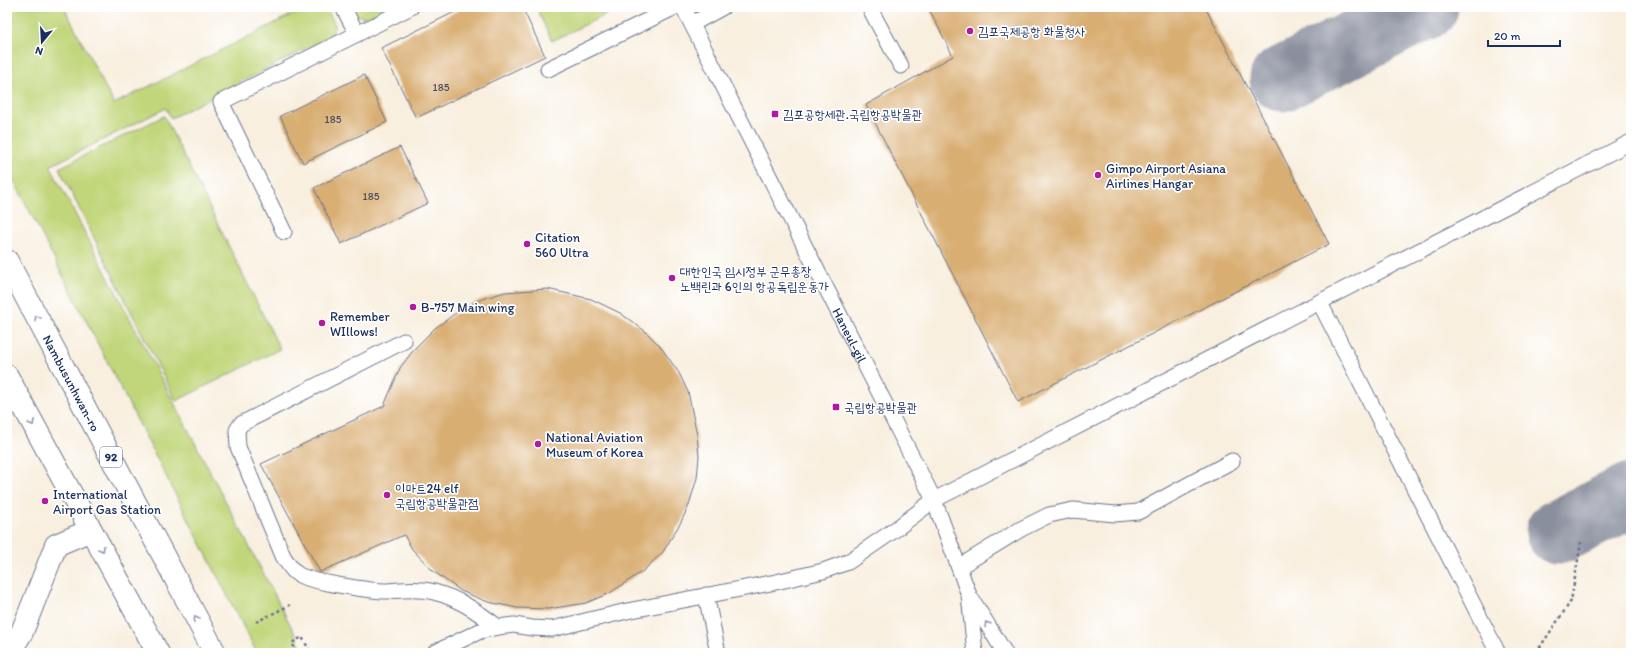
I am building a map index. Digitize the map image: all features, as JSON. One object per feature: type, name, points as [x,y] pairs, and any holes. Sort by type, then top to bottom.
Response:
[{"type":"main road","name":"Nambusunhwan-ro","points":[[7,261],[215,653]]},
{"type":"main road","points":[[7,376],[14,403],[91,530],[158,653]]},
{"type":"main road","points":[[9,653],[22,632],[56,545],[91,530]]},
{"type":"lane","points":[[343,7],[357,34]]},
{"type":"lane","points":[[284,232],[221,102],[411,7]]},
{"type":"lane","points":[[548,69],[675,7]]},
{"type":"lane","name":"Haneul-gil","points":[[683,7],[934,500],[969,595],[975,653]]},
{"type":"lane","points":[[692,24],[723,7]]},
{"type":"lane","points":[[869,7],[901,66]]},
{"type":"lane","points":[[444,651],[480,631],[498,627],[514,625],[552,629],[627,611],[807,575],[848,562],[896,529],[934,500],[1631,142]]},
{"type":"lane","points":[[1320,303],[1498,653]]},
{"type":"lane","points":[[404,341],[241,424],[237,430],[238,447],[284,556],[289,566],[297,574],[327,582],[386,591],[412,589],[433,591],[463,603],[498,627]]},
{"type":"lane","points":[[959,567],[1021,529],[1049,515],[1073,510],[1115,514],[1138,512],[1232,461]]},
{"type":"lane","points":[[969,595],[1006,653]]},
{"type":"lane","points":[[706,596],[718,653]]},
{"type":"path","points":[[1536,653],[1571,601],[1581,542]]},
{"type":"path","points":[[256,622],[290,605]]},
{"type":"path","points":[[297,653],[292,643],[302,637],[311,653]]},
{"type":"green space","points":[[7,7],[64,7],[114,104],[307,7],[326,7],[335,25],[331,36],[171,118],[166,108],[50,166],[305,653],[257,653],[7,167]]},
{"type":"green space","points":[[352,7],[391,7],[369,18],[355,15]]},
{"type":"green space","points":[[536,7],[611,7],[613,11],[552,41]]},
{"type":"green space","points":[[164,116],[280,349],[176,401],[59,168]]},
{"type":"building","points":[[465,7],[522,7],[545,56],[416,118],[381,48]]},
{"type":"building","name":"Gimpo Airport Asiana Airlines Hangar","points":[[928,7],[1205,7],[1329,244],[1018,402],[866,105],[953,56]]},
{"type":"building","points":[[364,75],[387,122],[303,163],[280,116]]},
{"type":"building","points":[[400,147],[428,203],[341,244],[314,188]]},
{"type":"building","name":"National Aviation Museum of Korea","points":[[547,289],[591,299],[620,313],[645,331],[660,346],[679,373],[688,392],[697,435],[699,456],[697,478],[689,505],[681,522],[663,552],[643,571],[610,593],[586,603],[548,609],[517,608],[488,602],[461,591],[433,571],[412,549],[404,535],[320,572],[261,464],[384,406],[400,368],[415,348],[435,328],[463,308],[482,299],[505,292]]},
{"type":"taxiway","points":[[1282,79],[1426,7]]},
{"type":"taxiway","points":[[1558,532],[1631,495]]},
{"type":"place","name":"김포국제공항 화물청사","points":[[970,31]]},
{"type":"place","name":"김포공항세관.국립항공박물관","points":[[775,114]]},
{"type":"place","name":"Gimpo Airport Asiana Airlines Hangar","points":[[1098,175]]},
{"type":"place","name":"Citation 560 Ultra","points":[[527,244]]},
{"type":"place","name":"대한인국 임시정부 군무총장 노백린과 6인의 항공독립운동가","points":[[672,278]]},
{"type":"place","name":"B-757 Main wing","points":[[413,307]]},
{"type":"place","name":"Remember WIllows!","points":[[322,323]]},
{"type":"place","name":"국립항공박물관","points":[[836,407]]},
{"type":"place","name":"National Aviation Museum of Korea","points":[[538,444]]},
{"type":"place","name":"이마트24 elf 국립항공박물관점","points":[[387,495]]},
{"type":"place","name":"International Airport Gas Station","points":[[45,501]]}]
